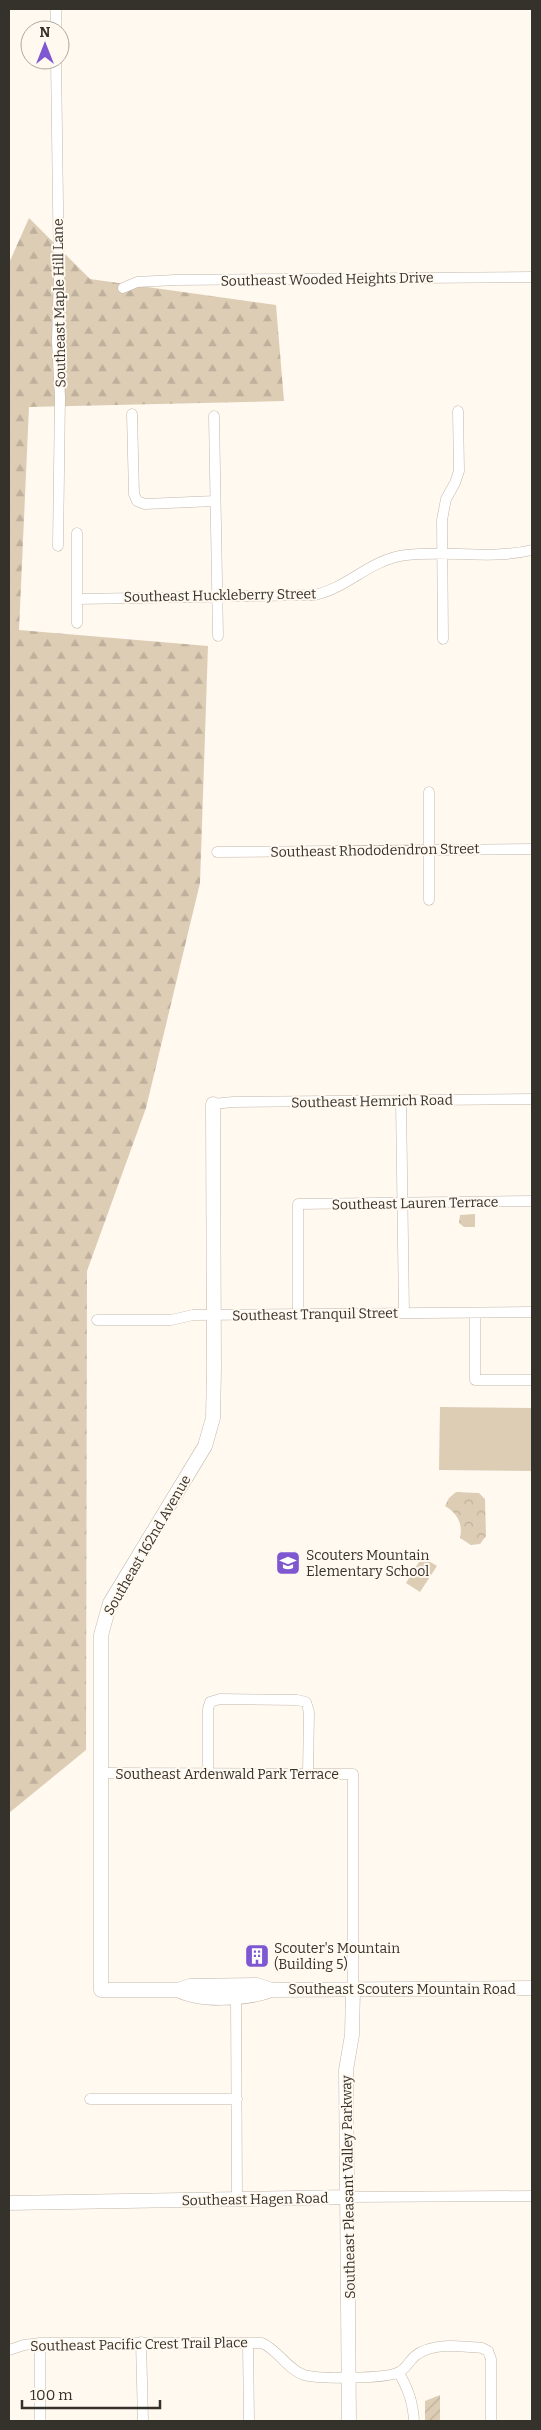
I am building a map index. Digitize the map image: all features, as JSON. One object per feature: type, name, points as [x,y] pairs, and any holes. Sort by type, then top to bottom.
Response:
[{"type":"street","name":"Southeast Maple Hill Lane","points":[[56,70],[59,267],[57,341],[60,396],[58,546]]},
{"type":"street","name":"Southeast Wooded Heights Drive","points":[[123,288],[136,282],[175,280],[532,277]]},
{"type":"street","points":[[443,639],[444,554],[442,514],[446,499],[459,471],[458,411]]},
{"type":"street","points":[[132,414],[134,494],[137,501],[145,504],[215,501]]},
{"type":"street","points":[[214,416],[218,636]]},
{"type":"street","points":[[77,533],[77,623]]},
{"type":"street","name":"Southeast Huckleberry Street","points":[[77,599],[316,595],[342,586],[379,562],[406,555],[510,554],[532,550]]},
{"type":"street","points":[[429,792],[429,900]]},
{"type":"street","name":"Southeast Rhododendron Street","points":[[217,852],[532,849]]},
{"type":"street","name":"Southeast Hemrich Road","points":[[213,1104],[233,1102],[532,1099]]},
{"type":"street","points":[[401,1101],[404,1313]]},
{"type":"street","name":"Southeast 162nd Avenue","points":[[101,1990],[101,1635],[104,1616],[110,1603],[205,1446],[212,1418],[214,1315],[213,1104]]},
{"type":"street","name":"Southeast Lauren Terrace","points":[[298,1314],[298,1204],[532,1201]]},
{"type":"street","points":[[474,1312],[475,1380],[532,1380]]},
{"type":"street","name":"Southeast Tranquil Street","points":[[97,1320],[171,1320],[193,1315],[532,1312]]},
{"type":"street","points":[[208,1774],[208,1710],[210,1702],[220,1699],[297,1700],[306,1702],[309,1712],[308,1774]]},
{"type":"street","name":"Southeast Ardenwald Park Terrace","points":[[102,1773],[353,1774]]},
{"type":"street","name":"Southeast Pleasant Valley Parkway","points":[[349,2421],[349,2197],[346,2070],[352,2035],[353,1774]]},
{"type":"street","name":"Southeast Scouters Mountain Road","points":[[101,1990],[178,1990],[190,1986],[257,1986],[272,1990],[532,1988]]},
{"type":"street","name":"Southeast Scouters Mountain Road","points":[[178,1990],[191,1997],[257,1995],[272,1990]]},
{"type":"street","points":[[236,1996],[237,2199]]},
{"type":"street","points":[[90,2099],[237,2099]]},
{"type":"street","name":"Southeast Hagen Road","points":[[9,2203],[532,2196]]},
{"type":"street","points":[[140,2342],[143,2421]]},
{"type":"street","points":[[40,2343],[40,2421]]},
{"type":"street","name":"Southeast Pacific Crest Trail Place","points":[[9,2350],[24,2345],[40,2343],[262,2343],[273,2348],[302,2374],[349,2377],[385,2376],[399,2373]]},
{"type":"street","points":[[248,2343],[249,2421]]},
{"type":"street","points":[[414,2421],[414,2408],[408,2390],[399,2373],[414,2357],[431,2348],[475,2347],[488,2351],[492,2368],[491,2421]]},
{"type":"green space","points":[[29,218],[90,279],[276,305],[284,401],[29,407],[19,630],[208,646],[200,883],[146,1108],[87,1271],[86,1750],[9,1813],[9,263]]},
{"type":"green space","points":[[475,1214],[475,1227],[464,1227],[459,1223],[460,1215]]},
{"type":"green space","points":[[440,1407],[532,1408],[532,1471],[439,1470]]},
{"type":"green space","points":[[456,1492],[479,1493],[485,1499],[486,1536],[480,1544],[471,1545],[460,1538],[460,1524],[453,1512],[445,1506],[449,1498]]},
{"type":"green space","points":[[422,1557],[437,1566],[420,1592],[406,1583]]},
{"type":"green space","points":[[440,2395],[440,2421],[425,2421],[425,2401]]},
{"type":"place","name":"Scouters Mountain Elementary School","points":[[288,1563]]},
{"type":"place","name":"Scouter's Mountain (Building 5)","points":[[257,1956]]}]
